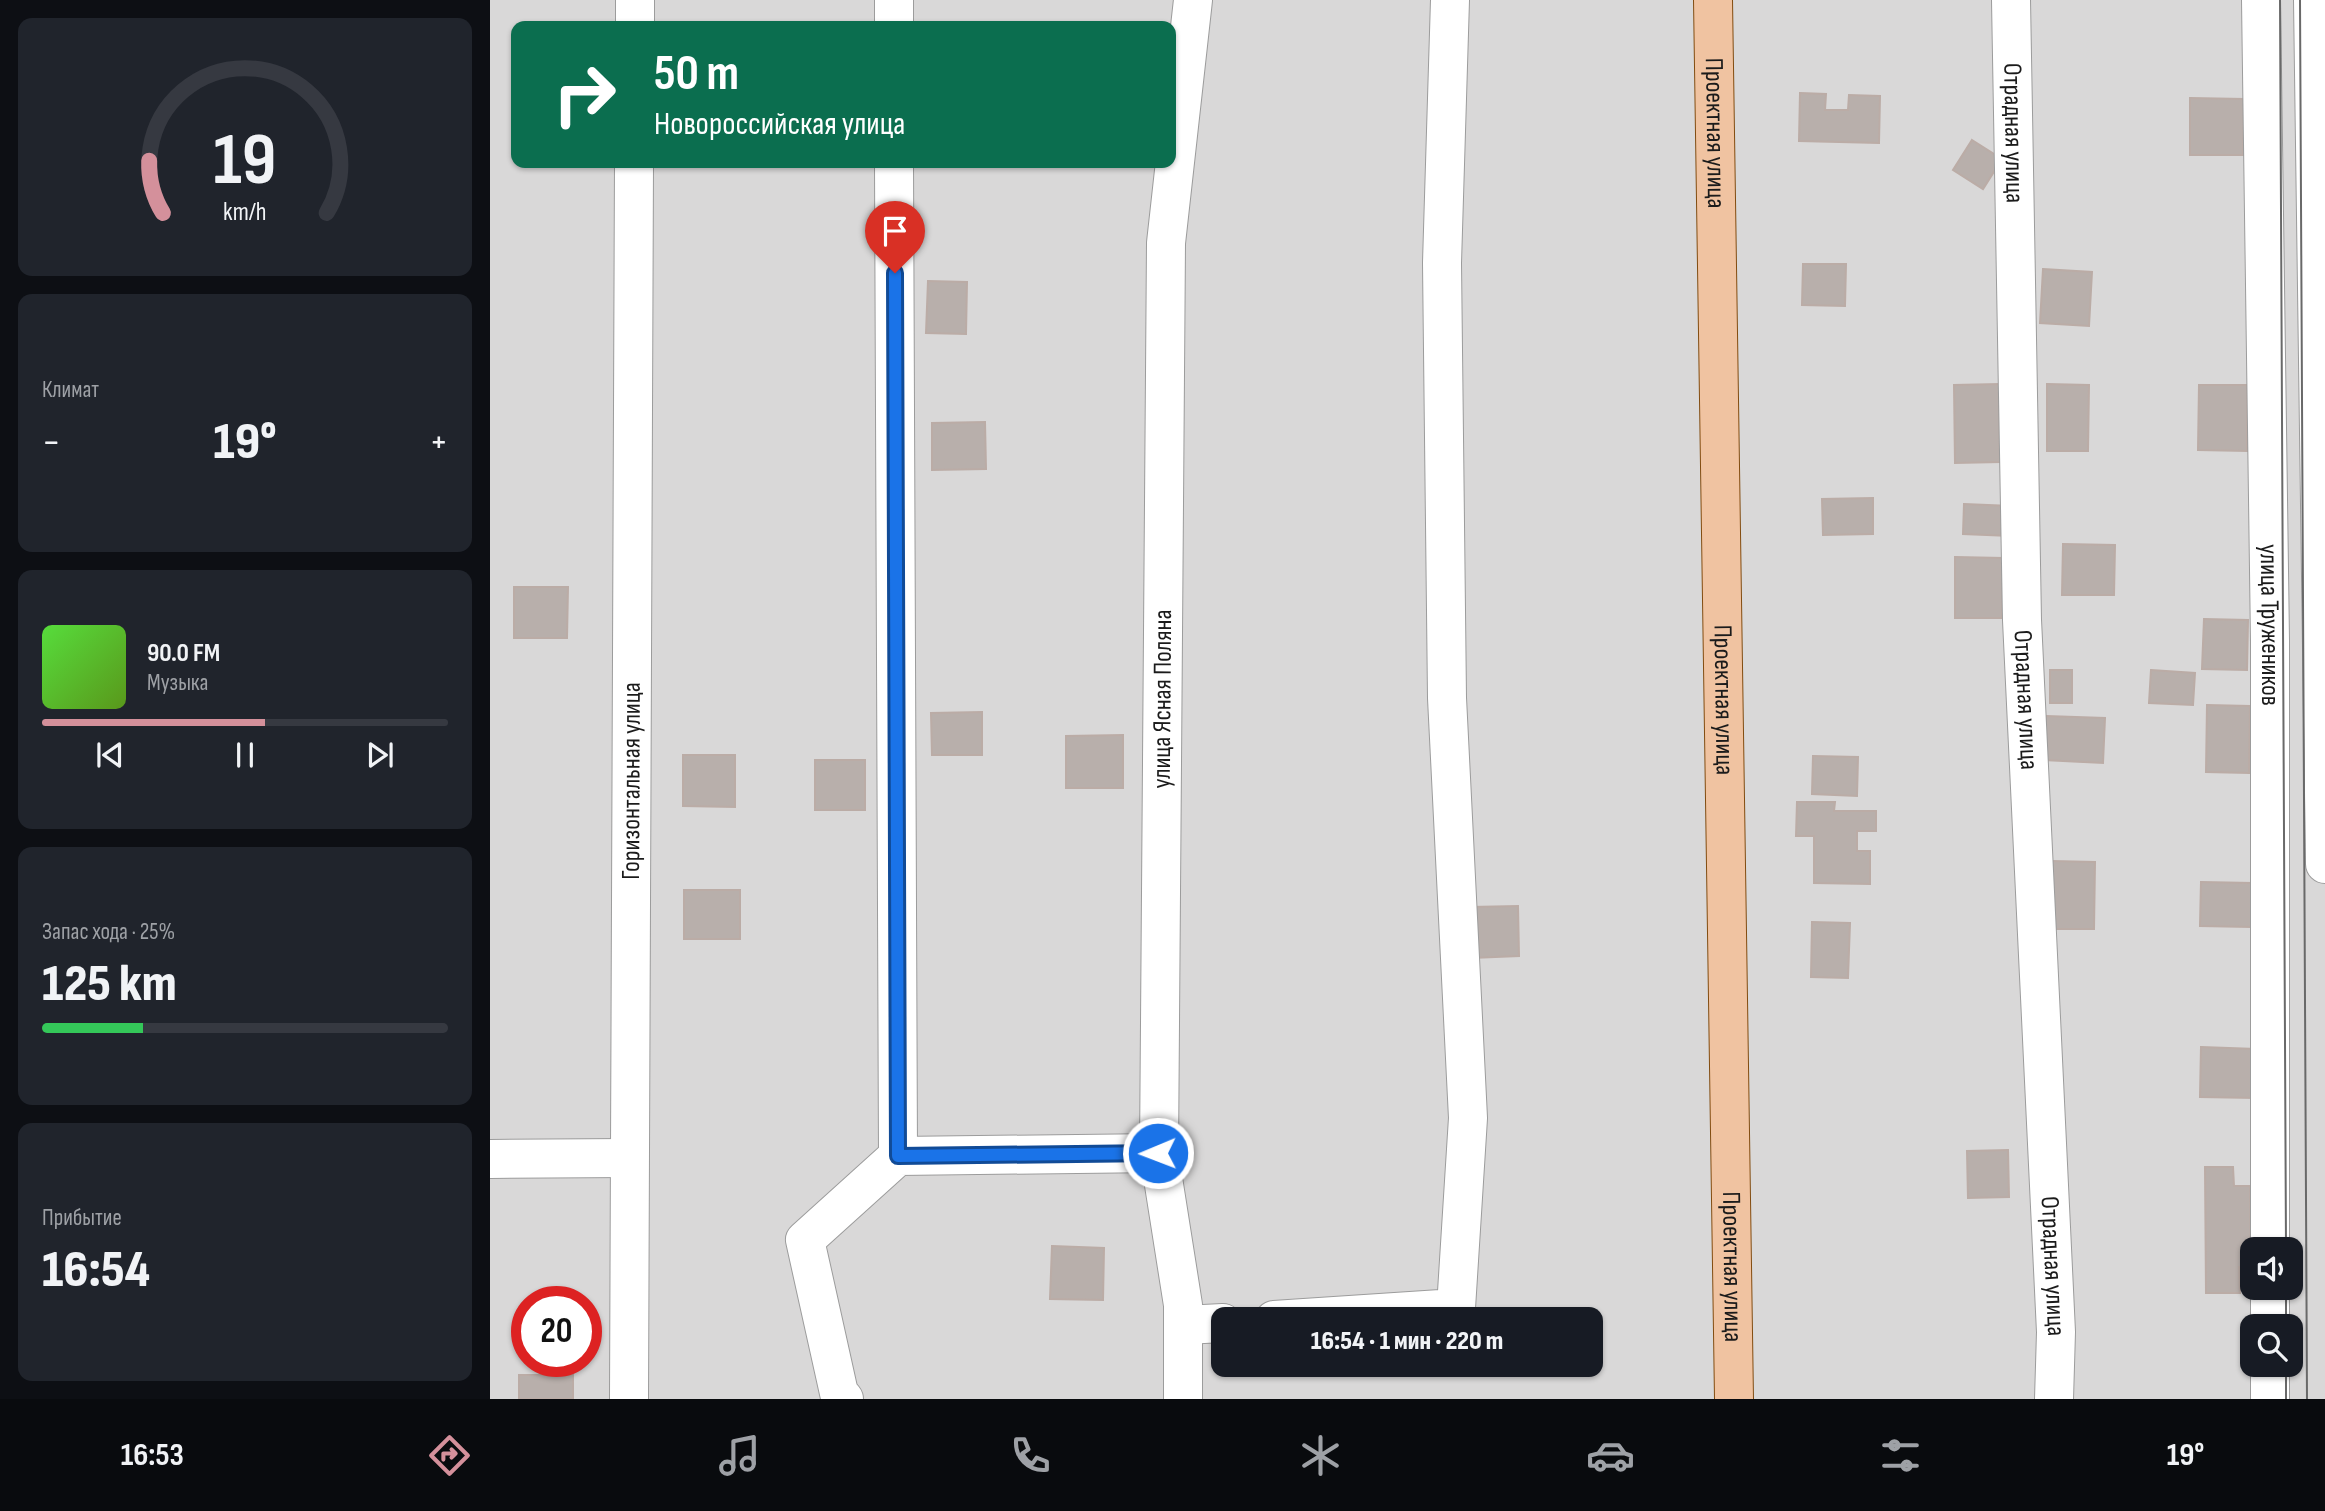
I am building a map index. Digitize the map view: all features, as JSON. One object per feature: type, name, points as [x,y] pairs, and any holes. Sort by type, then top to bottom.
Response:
[{"type":"main road","name":"Проектная улица","points":[[1713,0],[1734,1399]]},
{"type":"street","points":[[635,0],[635,21]]},
{"type":"street","points":[[894,0],[894,21]]},
{"type":"street","name":"улица Ясная Поляна","points":[[1176,153],[1193,0]]},
{"type":"street","points":[[1450,0],[1442,263],[1447,698],[1468,1118],[1457,1307]]},
{"type":"street","name":"Отрадная улица","points":[[2011,0],[2022,620],[2056,1332],[2053,1399]]},
{"type":"street","name":"улица Тружеников","points":[[2261,0],[2270,641],[2270,1237]]},
{"type":"street","name":"улица Тружеников","points":[[2313,0],[2325,864]]},
{"type":"street","name":"Горизонтальная улица","points":[[629,1399],[634,168]]},
{"type":"street","points":[[894,168],[898,1156]]},
{"type":"street","name":"улица Ясная Поляна","points":[[1174,168],[1166,243],[1158,1153],[1184,1325],[1183,1399]]},
{"type":"street","points":[[845,1399],[839,1393],[805,1240],[898,1156],[1158,1153]]},
{"type":"street","points":[[490,1159],[628,1158]]},
{"type":"street","points":[[1184,1325],[1211,1324]]},
{"type":"street","points":[[2270,1377],[2270,1399]]},
{"type":"shaded area","points":[[490,0],[2325,0],[2325,1399],[490,1399]]},
{"type":"building","points":[[1800,93],[1826,94],[1825,110],[1848,110],[1849,95],[1880,96],[1879,143],[1799,141]]},
{"type":"building","points":[[2190,98],[2244,99],[2243,155],[2190,155]]},
{"type":"building","points":[[1972,140],[2002,159],[1983,189],[1953,170]]},
{"type":"building","points":[[1803,264],[1846,264],[1845,306],[1802,305]]},
{"type":"building","points":[[2043,269],[2092,272],[2089,326],[2040,323]]},
{"type":"building","points":[[928,281],[967,282],[966,334],[926,333]]},
{"type":"building","points":[[1999,384],[2000,462],[1955,463],[1954,385]]},
{"type":"building","points":[[2047,384],[2089,385],[2088,451],[2047,451]]},
{"type":"building","points":[[2199,385],[2247,385],[2247,451],[2198,450]]},
{"type":"building","points":[[985,422],[986,469],[932,470],[932,423]]},
{"type":"building","points":[[1873,498],[1873,534],[1823,535],[1822,499]]},
{"type":"building","points":[[1964,504],[2011,506],[2010,536],[1963,534]]},
{"type":"building","points":[[2063,544],[2115,545],[2114,595],[2062,595]]},
{"type":"building","points":[[1955,557],[2003,558],[2002,618],[1955,618]]},
{"type":"building","points":[[514,587],[568,587],[567,638],[514,638]]},
{"type":"building","points":[[2204,619],[2248,620],[2247,670],[2202,669]]},
{"type":"building","points":[[2050,670],[2072,670],[2072,703],[2050,703]]},
{"type":"building","points":[[2151,670],[2195,673],[2193,705],[2149,703]]},
{"type":"building","points":[[2207,705],[2250,706],[2249,773],[2206,772]]},
{"type":"building","points":[[982,712],[982,755],[932,755],[931,713]]},
{"type":"building","points":[[2046,716],[2105,718],[2103,763],[2044,760]]},
{"type":"building","points":[[1123,735],[1123,788],[1066,788],[1066,736]]},
{"type":"building","points":[[683,755],[735,755],[735,807],[683,806]]},
{"type":"building","points":[[1813,756],[1858,757],[1857,796],[1812,794]]},
{"type":"building","points":[[815,760],[865,760],[865,810],[815,810]]},
{"type":"building","points":[[1797,802],[1835,802],[1834,811],[1876,811],[1876,831],[1857,831],[1857,851],[1870,851],[1870,884],[1814,883],[1814,836],[1796,836]]},
{"type":"building","points":[[2052,861],[2095,862],[2094,929],[2051,929]]},
{"type":"building","points":[[2201,882],[2252,883],[2251,927],[2200,926]]},
{"type":"building","points":[[684,890],[740,890],[740,939],[684,939]]},
{"type":"building","points":[[1518,906],[1519,956],[1472,958],[1471,907]]},
{"type":"building","points":[[1812,922],[1850,923],[1848,978],[1811,977]]},
{"type":"building","points":[[2201,1047],[2256,1049],[2255,1098],[2200,1097]]},
{"type":"building","points":[[2008,1150],[2009,1197],[1968,1198],[1967,1151]]},
{"type":"building","points":[[2205,1167],[2233,1167],[2234,1186],[2250,1186],[2251,1237],[2240,1237],[2240,1293],[2206,1293]]},
{"type":"building","points":[[1052,1246],[1104,1248],[1103,1300],[1050,1299]]},
{"type":"building","points":[[519,1377],[573,1377],[573,1399],[519,1399]]},
{"type":"tram line","points":[[2280,0],[2286,1237]]},
{"type":"tram line","points":[[2300,0],[2307,1399]]},
{"type":"tram line","points":[[2286,1300],[2286,1314]]},
{"type":"tram line","points":[[2286,1377],[2286,1399]]},
{"type":"route","points":[[895,273],[898,1156],[1158,1153]]}]
